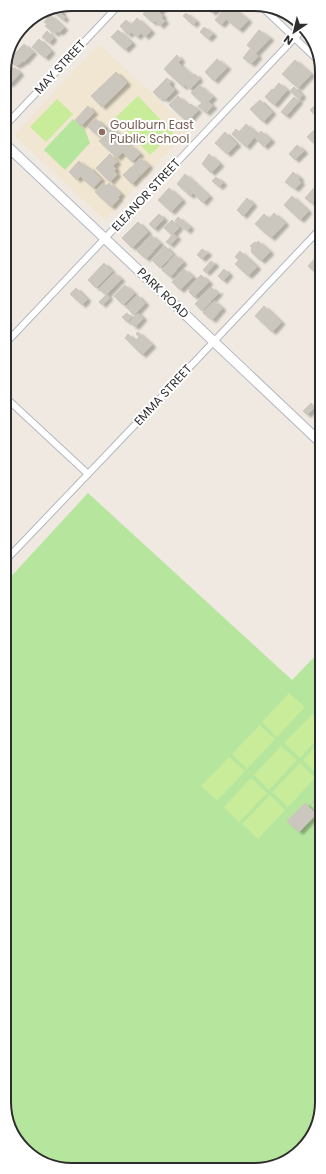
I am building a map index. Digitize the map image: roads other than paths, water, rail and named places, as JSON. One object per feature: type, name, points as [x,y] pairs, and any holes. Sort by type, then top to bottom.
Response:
[{"type":"street","name":"MAY STREET","points":[[11,120],[113,11]]},
{"type":"street","points":[[267,12],[312,55]]},
{"type":"street","name":"ELEANOR STREET","points":[[11,338],[300,32]]},
{"type":"street","name":"PARK ROAD","points":[[11,150],[315,437]]},
{"type":"street","name":"EMMA STREET","points":[[11,555],[152,408],[315,234]]},
{"type":"street","points":[[11,402],[88,474]]},
{"type":"place","name":"Goulburn East Public School","points":[[102,132]]}]
